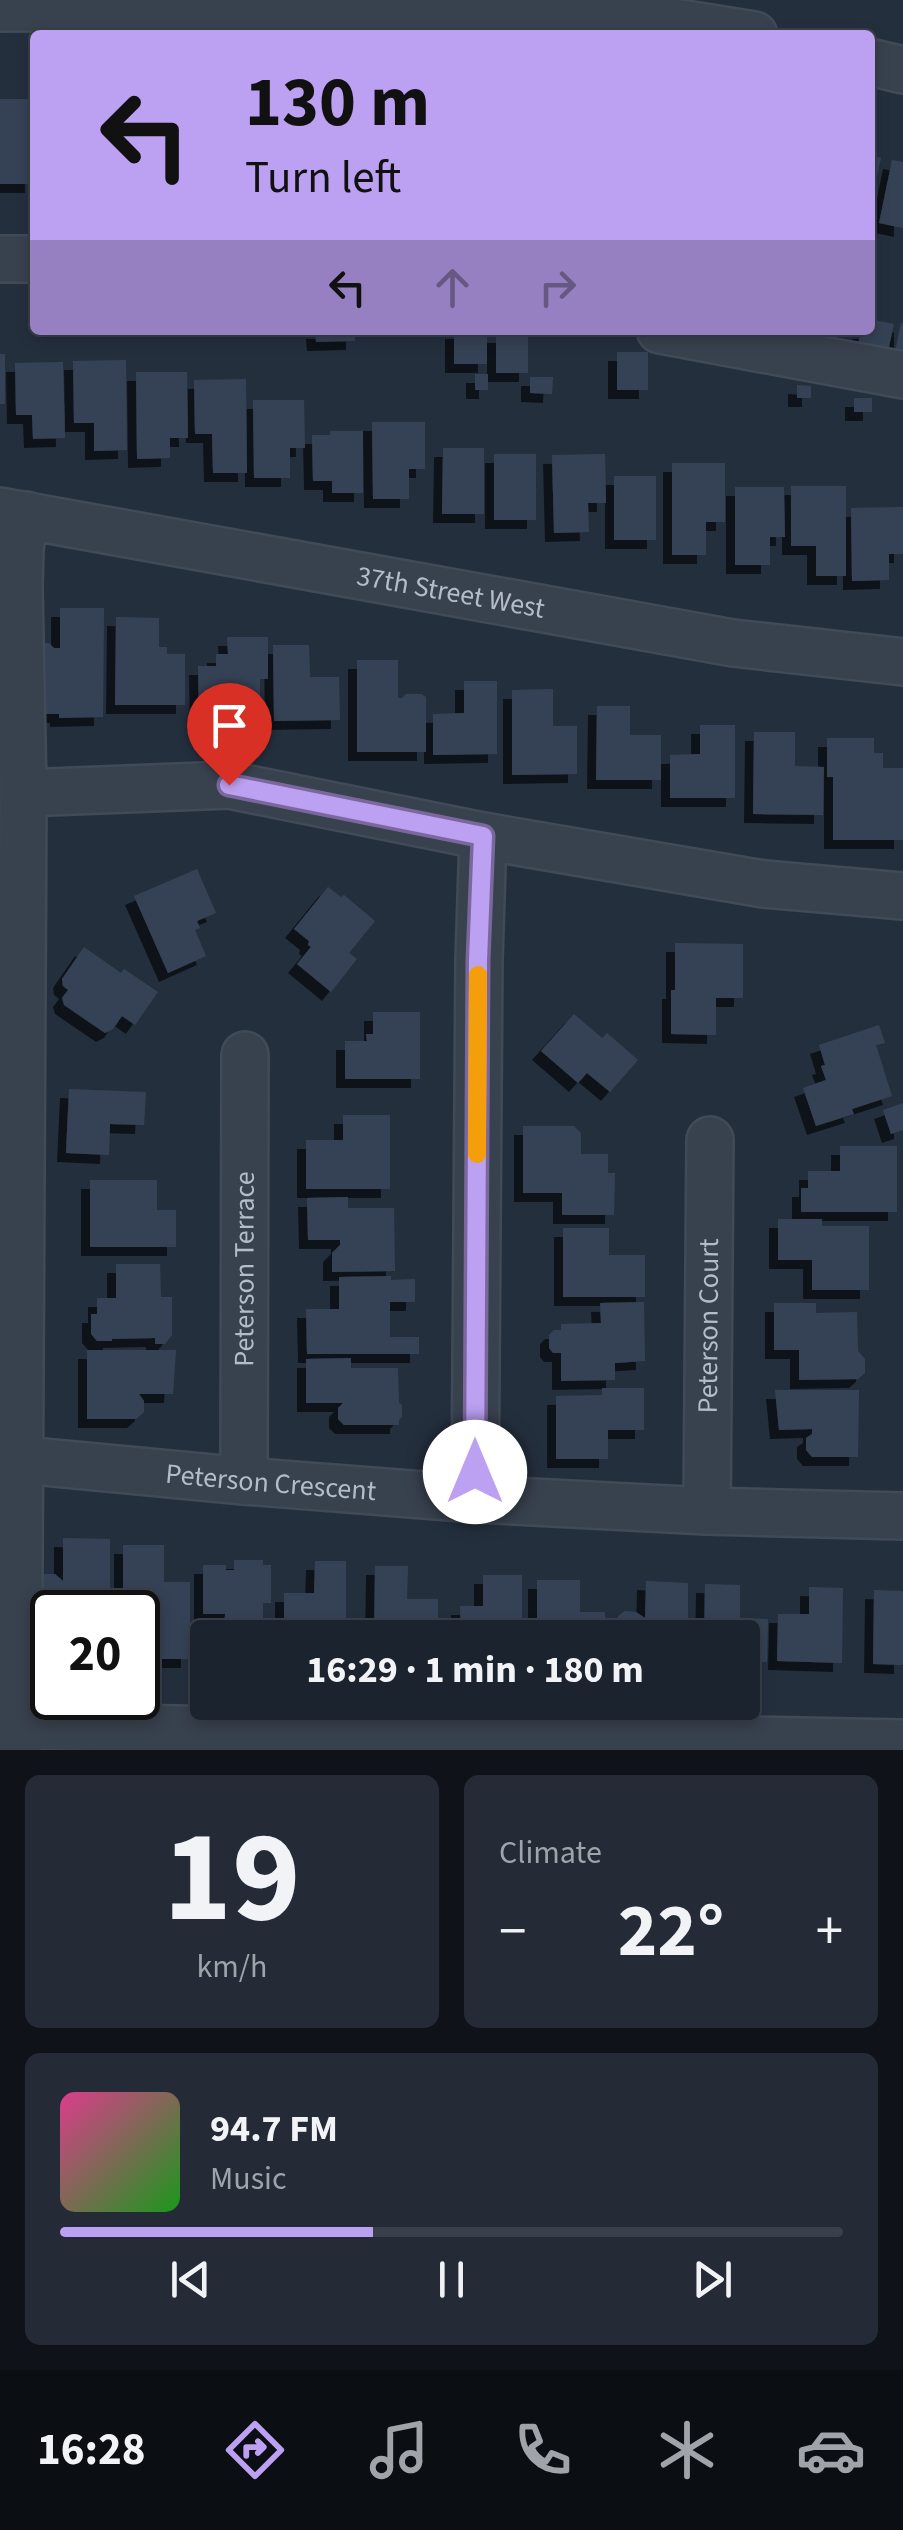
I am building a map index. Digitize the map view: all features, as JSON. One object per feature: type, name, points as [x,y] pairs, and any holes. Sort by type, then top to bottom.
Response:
[{"type":"street","points":[[0,8],[49,4],[560,4],[725,30]]},
{"type":"street","points":[[875,63],[903,70]]},
{"type":"street","points":[[0,260],[30,259]]},
{"type":"street","points":[[687,335],[903,375]]},
{"type":"street","points":[[13,513],[20,557],[23,793],[10,1459],[18,1738],[903,1742]]},
{"type":"street","name":"37th Street West","points":[[13,513],[733,642],[903,662]]},
{"type":"street","points":[[23,793],[229,785],[483,836],[764,884],[903,896]]},
{"type":"street","points":[[475,1499],[478,980],[483,836]]},
{"type":"street","name":"Peterson Terrace","points":[[244,1482],[245,1055]]},
{"type":"street","name":"Peterson Court","points":[[707,1512],[710,1140]]},
{"type":"street","name":"Peterson Crescent","points":[[10,1459],[475,1499],[707,1512],[903,1516]]},
{"type":"building","points":[[0,99],[30,99],[30,184],[0,184]]},
{"type":"building","points":[[875,156],[881,158],[875,186]]},
{"type":"building","points":[[892,160],[903,162],[903,228],[879,223]]},
{"type":"building","points":[[875,320],[894,324],[886,360],[856,354],[860,335],[875,335]]},
{"type":"building","points":[[903,324],[903,364],[893,362]]},
{"type":"building","points":[[315,335],[355,335],[355,341],[316,342]]},
{"type":"building","points":[[454,335],[487,335],[487,364],[454,364]]},
{"type":"building","points":[[496,335],[528,335],[528,373],[496,373]]},
{"type":"building","points":[[801,335],[833,335],[831,349],[800,343]]},
{"type":"building","points":[[617,352],[648,352],[648,390],[617,390]]},
{"type":"building","points":[[0,354],[5,354],[5,404],[0,404]]},
{"type":"building","points":[[126,360],[127,450],[94,451],[94,423],[74,423],[73,361]]},
{"type":"building","points":[[63,362],[65,438],[33,439],[32,415],[16,415],[15,363]]},
{"type":"building","points":[[136,372],[187,372],[188,438],[170,438],[170,458],[137,459]]},
{"type":"building","points":[[475,374],[488,374],[488,390],[475,390]]},
{"type":"building","points":[[530,377],[553,377],[552,394],[530,393]]},
{"type":"building","points":[[246,379],[247,473],[213,473],[212,434],[195,434],[194,380]]},
{"type":"building","points":[[797,385],[811,386],[811,398],[797,398]]},
{"type":"building","points":[[854,398],[872,398],[872,412],[854,412]]},
{"type":"building","points":[[253,400],[304,400],[305,448],[290,448],[290,478],[254,478]]},
{"type":"building","points":[[372,422],[425,422],[425,469],[409,469],[409,499],[373,499]]},
{"type":"building","points":[[330,431],[363,431],[363,493],[332,493],[332,481],[313,481],[312,435],[330,435]]},
{"type":"building","points":[[443,448],[484,448],[484,514],[442,514]]},
{"type":"building","points":[[494,454],[536,454],[536,520],[494,520]]},
{"type":"building","points":[[605,454],[606,503],[588,503],[589,532],[554,533],[552,455]]},
{"type":"building","points":[[672,463],[725,463],[725,522],[706,522],[706,555],[672,555]]},
{"type":"building","points":[[614,476],[656,476],[656,540],[614,540]]},
{"type":"building","points":[[791,486],[846,486],[846,576],[816,576],[816,546],[791,546]]},
{"type":"building","points":[[735,487],[784,487],[785,537],[770,537],[770,565],[735,565]]},
{"type":"building","points":[[903,507],[903,554],[889,554],[889,580],[852,581],[851,508]]},
{"type":"building","points":[[60,608],[104,608],[103,717],[31,714],[38,643],[60,648]]},
{"type":"building","points":[[116,617],[159,618],[159,647],[167,647],[167,654],[185,654],[185,705],[115,705]]},
{"type":"building","points":[[227,637],[268,637],[268,679],[260,679],[260,724],[199,724],[198,666],[216,666],[216,654],[228,654]]},
{"type":"building","points":[[273,645],[309,645],[310,677],[339,677],[340,720],[274,721]]},
{"type":"building","points":[[357,660],[398,660],[398,698],[406,694],[426,697],[426,752],[357,752]]},
{"type":"building","points":[[464,681],[497,681],[497,754],[433,755],[433,714],[464,713]]},
{"type":"building","points":[[553,689],[553,726],[577,726],[577,774],[512,775],[512,690]]},
{"type":"building","points":[[597,706],[630,706],[630,735],[661,735],[661,780],[596,780]]},
{"type":"building","points":[[700,725],[735,725],[735,798],[670,798],[670,755],[700,754]]},
{"type":"building","points":[[754,732],[795,732],[795,766],[824,767],[823,815],[753,814]]},
{"type":"building","points":[[827,738],[874,738],[874,753],[883,753],[883,768],[903,768],[903,840],[833,840],[833,777],[827,777]]},
{"type":"building","points":[[197,869],[216,913],[197,921],[200,928],[195,930],[206,956],[168,973],[134,896]]},
{"type":"building","points":[[328,887],[375,921],[349,953],[357,959],[331,992],[297,964],[311,947],[294,929]]},
{"type":"building","points":[[675,943],[743,944],[743,998],[716,998],[716,1035],[671,1034]]},
{"type":"building","points":[[84,947],[158,992],[135,1025],[122,1016],[105,1033],[64,1005],[62,998],[68,990],[62,979]]},
{"type":"building","points":[[373,1012],[420,1012],[420,1079],[345,1079],[345,1041],[367,1041],[366,1034],[373,1034]]},
{"type":"building","points":[[574,1014],[602,1038],[607,1033],[638,1060],[610,1092],[587,1073],[578,1083],[541,1051]]},
{"type":"building","points":[[879,1025],[885,1043],[876,1045],[892,1096],[816,1126],[803,1088],[826,1080],[819,1045]]},
{"type":"building","points":[[69,1089],[146,1092],[144,1125],[110,1124],[109,1155],[66,1153]]},
{"type":"building","points":[[903,1103],[903,1130],[891,1134],[883,1110]]},
{"type":"building","points":[[343,1115],[390,1115],[390,1189],[306,1189],[306,1140],[343,1140]]},
{"type":"building","points":[[523,1126],[574,1126],[581,1133],[581,1154],[608,1154],[608,1173],[615,1173],[614,1215],[562,1215],[562,1193],[523,1193]]},
{"type":"building","points":[[840,1146],[897,1146],[897,1212],[801,1212],[801,1188],[808,1188],[808,1171],[840,1171]]},
{"type":"building","points":[[90,1180],[157,1180],[157,1210],[176,1210],[176,1247],[90,1247]]},
{"type":"building","points":[[348,1197],[348,1208],[394,1208],[395,1271],[332,1272],[332,1253],[340,1240],[308,1240],[307,1198]]},
{"type":"building","points":[[778,1219],[822,1219],[822,1226],[869,1226],[869,1290],[812,1290],[812,1260],[778,1260]]},
{"type":"building","points":[[563,1228],[609,1228],[609,1255],[645,1255],[645,1297],[563,1297]]},
{"type":"building","points":[[116,1264],[160,1264],[161,1297],[172,1297],[172,1335],[165,1344],[155,1344],[155,1338],[97,1341],[91,1334],[91,1314],[97,1314],[97,1298],[116,1298]]},
{"type":"building","points":[[391,1276],[391,1280],[415,1279],[415,1302],[390,1302],[390,1337],[419,1337],[419,1354],[307,1354],[306,1309],[339,1309],[339,1277]]},
{"type":"building","points":[[644,1302],[645,1361],[615,1363],[615,1380],[561,1381],[561,1353],[553,1353],[549,1348],[549,1335],[554,1330],[561,1330],[561,1324],[601,1323],[600,1303]]},
{"type":"building","points":[[774,1303],[816,1303],[816,1313],[857,1312],[858,1351],[865,1359],[865,1373],[858,1379],[799,1380],[799,1350],[774,1350]]},
{"type":"building","points":[[87,1350],[176,1350],[173,1394],[139,1394],[144,1412],[136,1419],[87,1419]]},
{"type":"building","points":[[351,1358],[351,1368],[398,1368],[402,1405],[399,1425],[344,1425],[338,1419],[338,1408],[343,1403],[306,1403],[306,1359]]},
{"type":"building","points":[[602,1388],[644,1388],[644,1430],[608,1430],[608,1459],[556,1459],[556,1396],[602,1395]]},
{"type":"building","points":[[775,1390],[859,1390],[858,1457],[812,1457],[806,1450],[806,1438],[812,1429],[779,1430]]},
{"type":"building","points":[[63,1538],[110,1539],[110,1588],[37,1590],[37,1582],[45,1574],[55,1574],[63,1581]]},
{"type":"building","points":[[123,1545],[164,1545],[164,1582],[190,1582],[190,1659],[162,1659],[160,1590],[123,1590]]},
{"type":"building","points":[[234,1560],[263,1560],[263,1565],[271,1565],[271,1603],[263,1603],[263,1620],[225,1620],[225,1614],[203,1614],[203,1565],[226,1565],[226,1570],[234,1570]]},
{"type":"building","points":[[315,1561],[346,1561],[346,1620],[284,1620],[284,1593],[314,1593]]},
{"type":"building","points":[[375,1566],[408,1566],[407,1599],[438,1599],[438,1620],[374,1620]]},
{"type":"building","points":[[483,1575],[522,1575],[522,1620],[460,1620],[460,1606],[483,1606]]},
{"type":"building","points":[[537,1580],[580,1580],[580,1612],[605,1612],[605,1620],[537,1620]]},
{"type":"building","points":[[646,1581],[688,1583],[688,1620],[618,1620],[625,1611],[645,1618]]},
{"type":"building","points":[[705,1584],[740,1585],[740,1618],[768,1619],[767,1662],[760,1662],[760,1620],[704,1620]]},
{"type":"building","points":[[809,1587],[843,1588],[842,1663],[777,1661],[778,1614],[809,1614]]},
{"type":"building","points":[[874,1590],[903,1591],[903,1665],[873,1664]]},
{"type":"slow traffic","points":[[477,1154],[478,975]]},
{"type":"route","points":[[229,785],[483,836],[478,960],[475,1472]]}]
